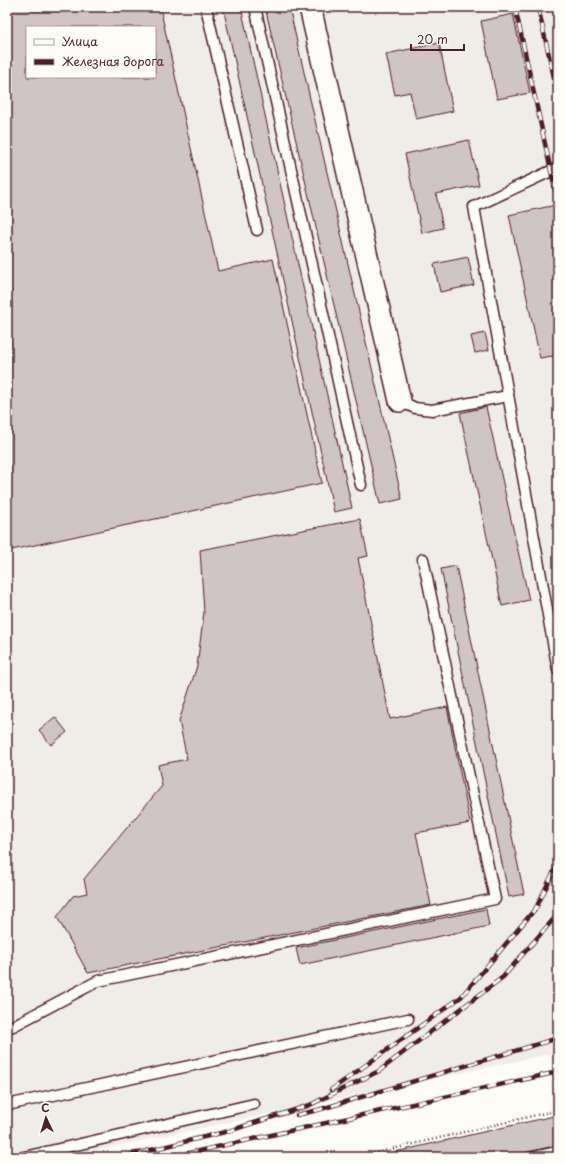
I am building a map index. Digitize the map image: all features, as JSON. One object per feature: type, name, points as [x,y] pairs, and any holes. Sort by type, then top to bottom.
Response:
[{"type":"street","points":[[310,7],[400,400]]},
{"type":"lane","points":[[206,7],[257,230]]},
{"type":"lane","points":[[255,7],[361,485]]},
{"type":"lane","points":[[558,169],[474,207],[558,670]]},
{"type":"lane","points":[[400,400],[415,408],[432,410],[508,396]]},
{"type":"lane","points":[[7,1027],[13,1026],[98,981],[495,899],[423,559]]},
{"type":"lane","points":[[7,1105],[408,1019]]},
{"type":"lane","points":[[24,1157],[254,1104]]},
{"type":"lane","points":[[534,1157],[558,1152]]},
{"type":"path","points":[[358,1157],[558,1110]]},
{"type":"shaded area","points":[[7,7],[558,7],[558,1052],[65,1157],[7,1157]]},
{"type":"building","points":[[7,7],[160,7],[218,271],[273,259],[322,483],[7,551]]},
{"type":"building","points":[[223,7],[241,7],[352,508],[334,512]]},
{"type":"building","points":[[265,7],[289,7],[402,499],[380,504]]},
{"type":"building","points":[[513,14],[530,93],[497,99],[481,21]]},
{"type":"building","points":[[439,43],[453,111],[416,119],[410,92],[395,95],[386,54]]},
{"type":"building","points":[[469,140],[479,185],[436,194],[443,228],[422,233],[405,154]]},
{"type":"building","points":[[556,205],[558,213],[558,355],[540,358],[509,215]]},
{"type":"building","points":[[468,257],[474,285],[440,292],[434,264]]},
{"type":"building","points":[[485,333],[489,350],[475,353],[471,336]]},
{"type":"building","points":[[486,407],[529,600],[502,606],[460,413]]},
{"type":"building","points":[[360,519],[368,556],[358,558],[390,719],[447,707],[470,823],[416,833],[431,905],[88,973],[57,917],[73,896],[87,893],[84,879],[162,786],[158,765],[187,759],[179,721],[197,666],[204,612],[200,550]]},
{"type":"building","points":[[456,566],[524,894],[509,897],[441,569]]},
{"type":"building","points":[[55,717],[67,732],[51,745],[39,730]]},
{"type":"building","points":[[486,909],[489,926],[300,965],[296,948]]},
{"type":"building","points":[[558,1115],[558,1145],[506,1157],[373,1157]]},
{"type":"railway","points":[[515,7],[558,203]]},
{"type":"railway","points":[[538,7],[558,95]]},
{"type":"railway","points":[[331,1090],[461,997],[536,908],[558,863]]},
{"type":"railway","points":[[122,1157],[229,1131],[310,1105],[379,1071],[503,977],[558,914]]},
{"type":"railway","points":[[297,1115],[558,1038]]},
{"type":"railway","points":[[171,1157],[558,1072]]}]
